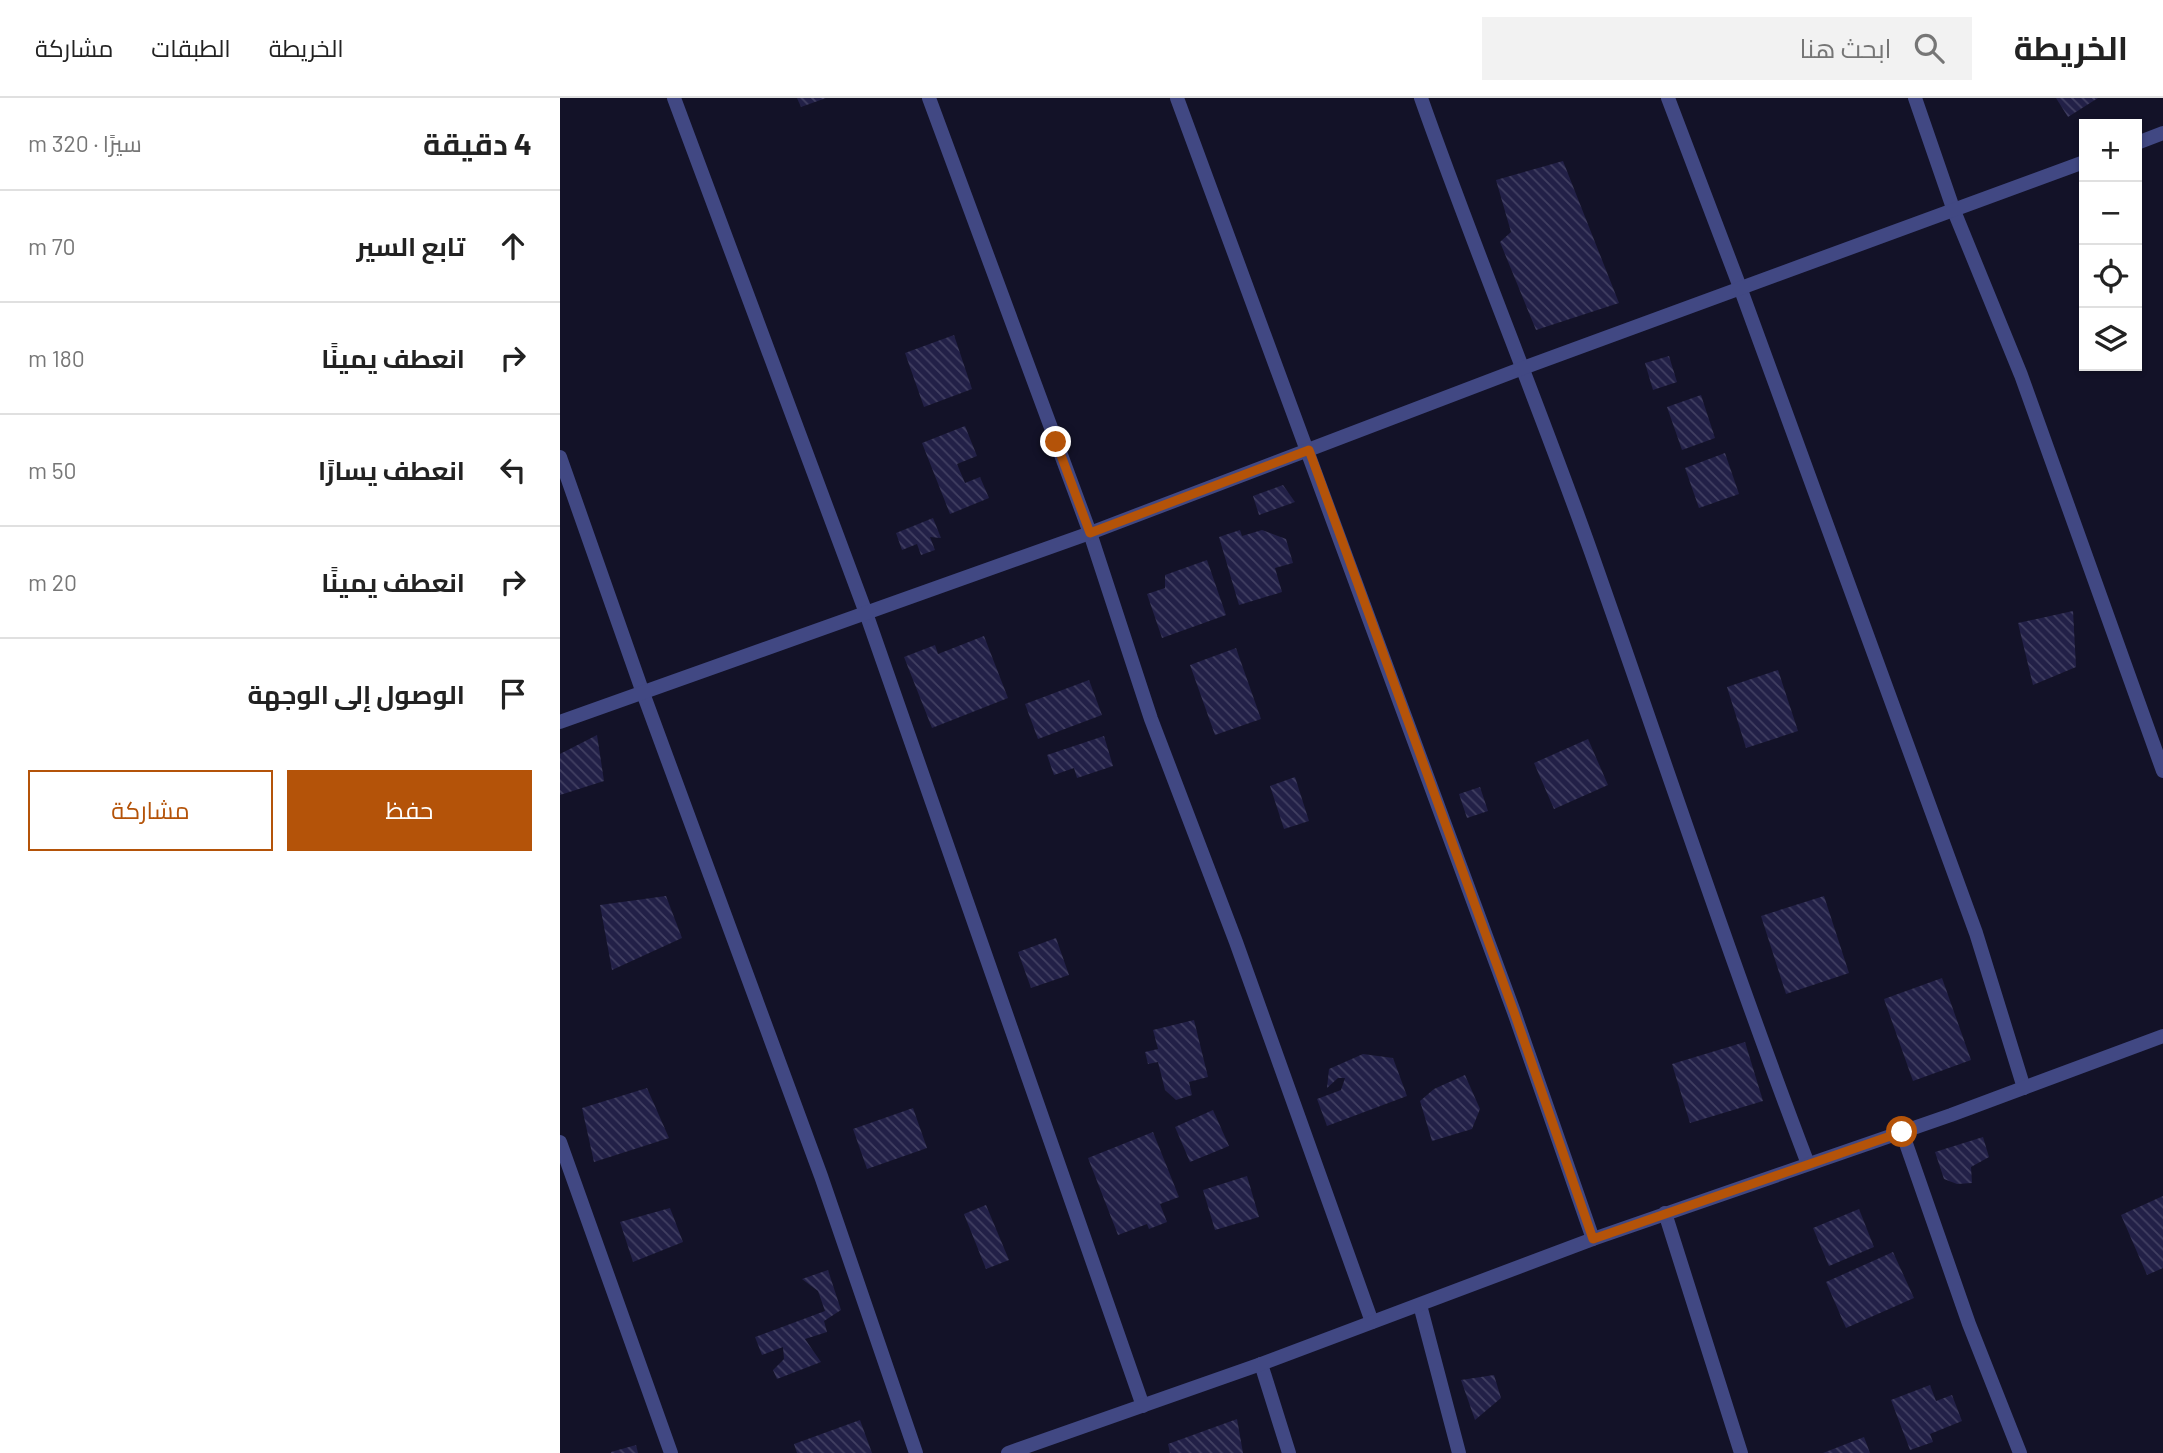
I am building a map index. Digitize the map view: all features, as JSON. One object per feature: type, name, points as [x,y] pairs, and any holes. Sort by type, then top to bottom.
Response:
[{"type":"street","points":[[674,98],[866,613],[1143,1406]]},
{"type":"street","points":[[929,98],[1090,533],[1151,719],[1241,955],[1372,1322]]},
{"type":"street","points":[[1177,98],[1514,1012],[1593,1239]]},
{"type":"street","points":[[1422,98],[1462,215],[1523,368],[1591,552],[1716,914],[1808,1164]]},
{"type":"street","points":[[1668,98],[1976,933],[2024,1088]]},
{"type":"street","points":[[1915,98],[1954,211],[2021,374],[2163,771]]},
{"type":"street","points":[[2142,141],[2163,133]]},
{"type":"street","points":[[560,722],[1090,533],[1523,368],[2079,164]]},
{"type":"street","points":[[560,457],[643,693],[821,1176],[916,1453]]},
{"type":"street","points":[[1008,1453],[1034,1449],[1593,1239],[1902,1132],[2163,1036]]},
{"type":"street","points":[[1902,1132],[1969,1324],[2020,1453]]},
{"type":"street","points":[[560,1142],[671,1453]]},
{"type":"street","points":[[1665,1213],[1741,1453]]},
{"type":"street","points":[[1420,1305],[1459,1453]]},
{"type":"street","points":[[1261,1364],[1289,1453]]},
{"type":"building","points":[[797,98],[826,98],[801,107]]},
{"type":"building","points":[[2056,98],[2098,98],[2068,117]]},
{"type":"building","points":[[1563,161],[1619,303],[1536,330],[1500,242],[1511,232],[1496,180]]},
{"type":"building","points":[[954,335],[972,389],[924,407],[905,353]]},
{"type":"building","points":[[1669,356],[1677,382],[1653,390],[1645,363]]},
{"type":"building","points":[[1701,395],[1715,438],[1682,450],[1667,407]]},
{"type":"building","points":[[965,426],[977,456],[957,464],[965,483],[980,477],[989,498],[950,514],[922,443]]},
{"type":"building","points":[[1725,453],[1739,494],[1699,508],[1685,468]]},
{"type":"building","points":[[1283,485],[1295,502],[1259,515],[1253,496]]},
{"type":"building","points":[[933,518],[941,538],[930,537],[935,550],[921,555],[917,544],[902,550],[896,533]]},
{"type":"building","points":[[1240,530],[1242,536],[1262,530],[1286,539],[1293,563],[1275,568],[1282,592],[1239,605],[1219,537]]},
{"type":"building","points":[[1207,560],[1226,615],[1162,638],[1147,594],[1165,588],[1165,575]]},
{"type":"building","points":[[2073,611],[2076,667],[2033,685],[2018,623]]},
{"type":"building","points":[[984,636],[1008,698],[932,728],[904,657],[935,645],[938,654]]},
{"type":"building","points":[[1236,648],[1261,719],[1215,735],[1190,665]]},
{"type":"building","points":[[1778,670],[1798,731],[1746,748],[1727,687]]},
{"type":"building","points":[[1089,680],[1102,715],[1038,739],[1025,704]]},
{"type":"building","points":[[597,735],[604,781],[560,795],[560,754]]},
{"type":"building","points":[[1104,736],[1113,766],[1077,778],[1074,768],[1054,775],[1047,755]]},
{"type":"building","points":[[1588,739],[1608,785],[1554,809],[1534,763]]},
{"type":"building","points":[[1295,777],[1309,821],[1284,829],[1270,786]]},
{"type":"building","points":[[1480,787],[1488,811],[1467,818],[1459,794]]},
{"type":"building","points":[[666,896],[682,938],[612,970],[600,905]]},
{"type":"building","points":[[1824,896],[1849,973],[1786,994],[1761,916]]},
{"type":"building","points":[[1056,938],[1069,975],[1031,988],[1018,952]]},
{"type":"building","points":[[1942,978],[1971,1060],[1913,1081],[1884,999]]},
{"type":"building","points":[[1194,1020],[1208,1077],[1189,1082],[1192,1095],[1176,1100],[1165,1090],[1158,1062],[1148,1064],[1145,1052],[1158,1049],[1153,1030]]},
{"type":"building","points":[[1745,1042],[1763,1101],[1690,1123],[1672,1064]]},
{"type":"building","points":[[1363,1054],[1393,1058],[1407,1096],[1327,1126],[1317,1099],[1341,1090],[1345,1078],[1338,1078],[1327,1088],[1329,1069]]},
{"type":"building","points":[[1465,1075],[1480,1109],[1472,1129],[1432,1141],[1420,1101],[1434,1089]]},
{"type":"building","points":[[647,1088],[669,1138],[594,1162],[582,1108]]},
{"type":"building","points":[[913,1108],[927,1148],[867,1169],[853,1129]]},
{"type":"building","points":[[1213,1110],[1229,1146],[1190,1162],[1175,1127]]},
{"type":"building","points":[[1153,1132],[1179,1197],[1160,1204],[1167,1222],[1149,1229],[1147,1224],[1118,1235],[1088,1158]]},
{"type":"building","points":[[1983,1137],[1989,1157],[1971,1167],[1972,1183],[1957,1184],[1944,1179],[1935,1152]]},
{"type":"building","points":[[1247,1176],[1259,1217],[1215,1230],[1203,1190]]},
{"type":"building","points":[[2163,1196],[2163,1268],[2147,1275],[2121,1215]]},
{"type":"building","points":[[986,1205],[1009,1260],[986,1269],[964,1214]]},
{"type":"building","points":[[670,1208],[683,1242],[633,1262],[620,1222]]},
{"type":"building","points":[[1859,1209],[1874,1247],[1829,1266],[1813,1228]]},
{"type":"building","points":[[1893,1252],[1914,1298],[1846,1328],[1826,1282]]},
{"type":"building","points":[[828,1270],[841,1310],[824,1321],[827,1332],[805,1339],[821,1362],[777,1379],[773,1370],[784,1359],[783,1347],[762,1355],[755,1337],[825,1311],[818,1291],[802,1279]]},
{"type":"building","points":[[1494,1375],[1501,1398],[1475,1420],[1461,1380]]},
{"type":"building","points":[[1930,1385],[1936,1401],[1952,1395],[1962,1421],[1930,1434],[1933,1442],[1910,1450],[1891,1400]]},
{"type":"building","points":[[1237,1419],[1243,1453],[1170,1453],[1168,1444]]},
{"type":"building","points":[[860,1420],[872,1453],[797,1453],[794,1444]]},
{"type":"building","points":[[1864,1437],[1870,1453],[1823,1453]]},
{"type":"building","points":[[636,1445],[638,1453],[611,1453],[611,1452]]},
{"type":"route","points":[[1056,442],[1090,533],[1309,450],[1514,1012],[1593,1239],[1902,1132]]}]
